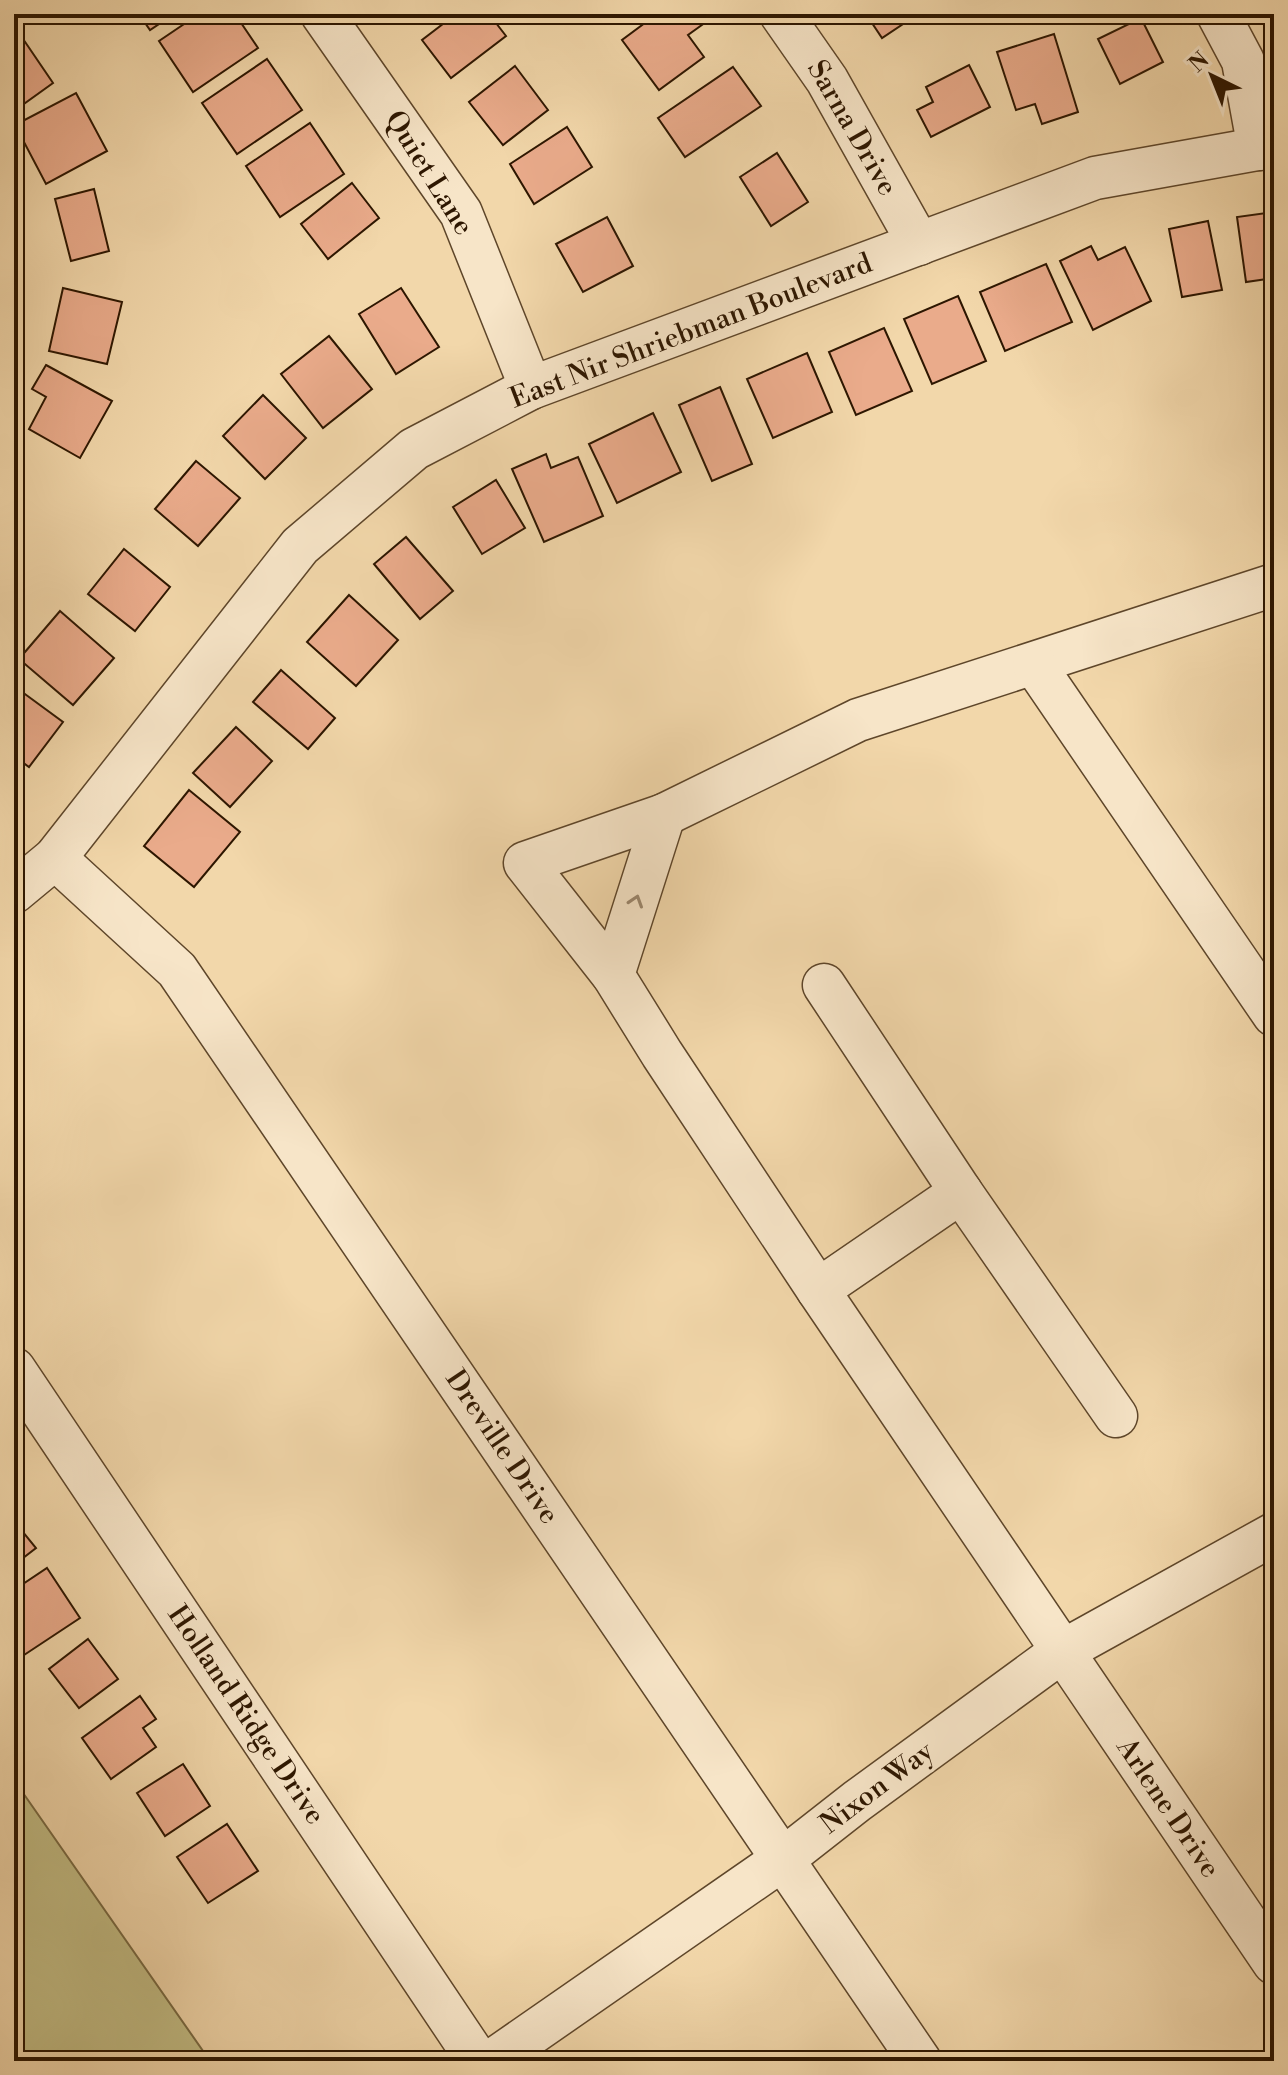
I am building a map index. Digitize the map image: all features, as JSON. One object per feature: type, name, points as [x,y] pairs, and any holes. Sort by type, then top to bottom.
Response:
[{"type":"street","name":"Quiet Lane","points":[[322,14],[461,213],[531,388]]},
{"type":"street","name":"Sarna Drive","points":[[781,14],[827,80],[919,244]]},
{"type":"street","points":[[1218,14],[1243,61],[1266,147]]},
{"type":"street","name":"East Nir Shriebman Boulevard","points":[[14,892],[55,858],[300,546],[414,449],[531,388],[1095,178],[1266,147]]},
{"type":"street","points":[[613,975],[664,815],[858,720],[1274,585]]},
{"type":"street","points":[[1034,664],[1274,1015]]},
{"type":"street","name":"Arlene Drive","points":[[664,815],[525,863],[613,975],[818,1290],[1274,1963]]},
{"type":"street","name":"Dreville Drive","points":[[55,858],[177,970],[920,2061]]},
{"type":"street","points":[[824,985],[961,1192],[1116,1416]]},
{"type":"street","points":[[818,1290],[961,1192]]},
{"type":"street","name":"Holland Ridge Drive","points":[[14,1369],[478,2061]]},
{"type":"street","name":"Nixon Way","points":[[492,2061],[783,1859],[1061,1652],[1274,1534]]},
{"type":"shaded area","points":[[14,1780],[210,2061],[14,2061]]},
{"type":"building","points":[[139,14],[174,14],[150,30]]},
{"type":"building","points":[[199,14],[235,14],[258,48],[193,92],[159,41]]},
{"type":"building","points":[[456,14],[489,14],[506,36],[451,78],[422,40]]},
{"type":"building","points":[[657,14],[701,14],[706,22],[688,35],[704,57],[659,90],[622,40]]},
{"type":"building","points":[[866,14],[918,14],[882,38]]},
{"type":"building","points":[[1141,18],[1163,62],[1120,84],[1098,39]]},
{"type":"building","points":[[19,33],[53,83],[14,111],[14,37]]},
{"type":"building","points":[[1054,34],[1078,112],[1042,124],[1035,104],[1016,110],[997,52]]},
{"type":"building","points":[[267,59],[302,110],[237,154],[202,103]]},
{"type":"building","points":[[969,65],[990,107],[931,137],[917,110],[933,102],[926,87]]},
{"type":"building","points":[[515,66],[548,110],[503,145],[469,102]]},
{"type":"building","points":[[733,67],[761,106],[685,157],[658,118]]},
{"type":"building","points":[[76,93],[107,151],[46,184],[15,125]]},
{"type":"building","points":[[310,123],[344,174],[280,217],[246,166]]},
{"type":"building","points":[[567,127],[592,167],[534,204],[510,164]]},
{"type":"building","points":[[777,153],[808,202],[771,226],[740,177]]},
{"type":"building","points":[[352,183],[379,218],[328,259],[301,224]]},
{"type":"building","points":[[94,189],[109,251],[71,261],[55,199]]},
{"type":"building","points":[[1274,212],[1274,278],[1246,282],[1237,217]]},
{"type":"building","points":[[607,217],[633,266],[583,292],[556,244]]},
{"type":"building","points":[[1208,221],[1222,290],[1182,297],[1169,229]]},
{"type":"building","points":[[1091,246],[1098,260],[1125,247],[1151,301],[1093,330],[1060,261]]},
{"type":"building","points":[[1046,264],[1072,322],[1005,351],[980,292]]},
{"type":"building","points":[[63,288],[122,302],[107,364],[49,351]]},
{"type":"building","points":[[401,288],[439,347],[396,374],[359,314]]},
{"type":"building","points":[[958,296],[986,361],[932,384],[904,319]]},
{"type":"building","points":[[884,328],[912,391],[856,415],[829,352]]},
{"type":"building","points":[[329,336],[372,389],[323,428],[281,374]]},
{"type":"building","points":[[807,353],[832,412],[773,438],[747,379]]},
{"type":"building","points":[[46,365],[112,401],[80,458],[29,429],[46,397],[32,389]]},
{"type":"building","points":[[720,387],[752,464],[712,481],[679,405]]},
{"type":"building","points":[[263,395],[306,438],[265,479],[223,436]]},
{"type":"building","points":[[653,413],[681,472],[617,503],[589,444]]},
{"type":"building","points":[[546,454],[551,468],[578,457],[603,516],[544,542],[512,469]]},
{"type":"building","points":[[196,461],[240,498],[198,546],[155,509]]},
{"type":"building","points":[[496,480],[525,528],[482,554],[453,507]]},
{"type":"building","points":[[406,537],[453,591],[420,619],[374,564]]},
{"type":"building","points":[[124,549],[170,587],[135,631],[88,594]]},
{"type":"building","points":[[349,595],[398,640],[356,686],[307,642]]},
{"type":"building","points":[[60,611],[114,658],[73,705],[19,659]]},
{"type":"building","points":[[281,670],[335,718],[308,749],[253,702]]},
{"type":"building","points":[[14,686],[63,722],[29,767],[14,756]]},
{"type":"building","points":[[236,727],[272,761],[230,807],[193,773]]},
{"type":"building","points":[[189,790],[240,832],[194,887],[144,846]]},
{"type":"building","points":[[14,1521],[36,1548],[14,1565]]},
{"type":"building","points":[[47,1568],[80,1618],[15,1661],[14,1590]]},
{"type":"building","points":[[88,1639],[118,1679],[79,1708],[49,1669]]},
{"type":"building","points":[[140,1696],[156,1719],[143,1728],[156,1747],[111,1779],[82,1738]]},
{"type":"building","points":[[183,1764],[210,1806],[165,1836],[137,1793]]},
{"type":"building","points":[[227,1824],[258,1871],[208,1903],[177,1857]]}]
